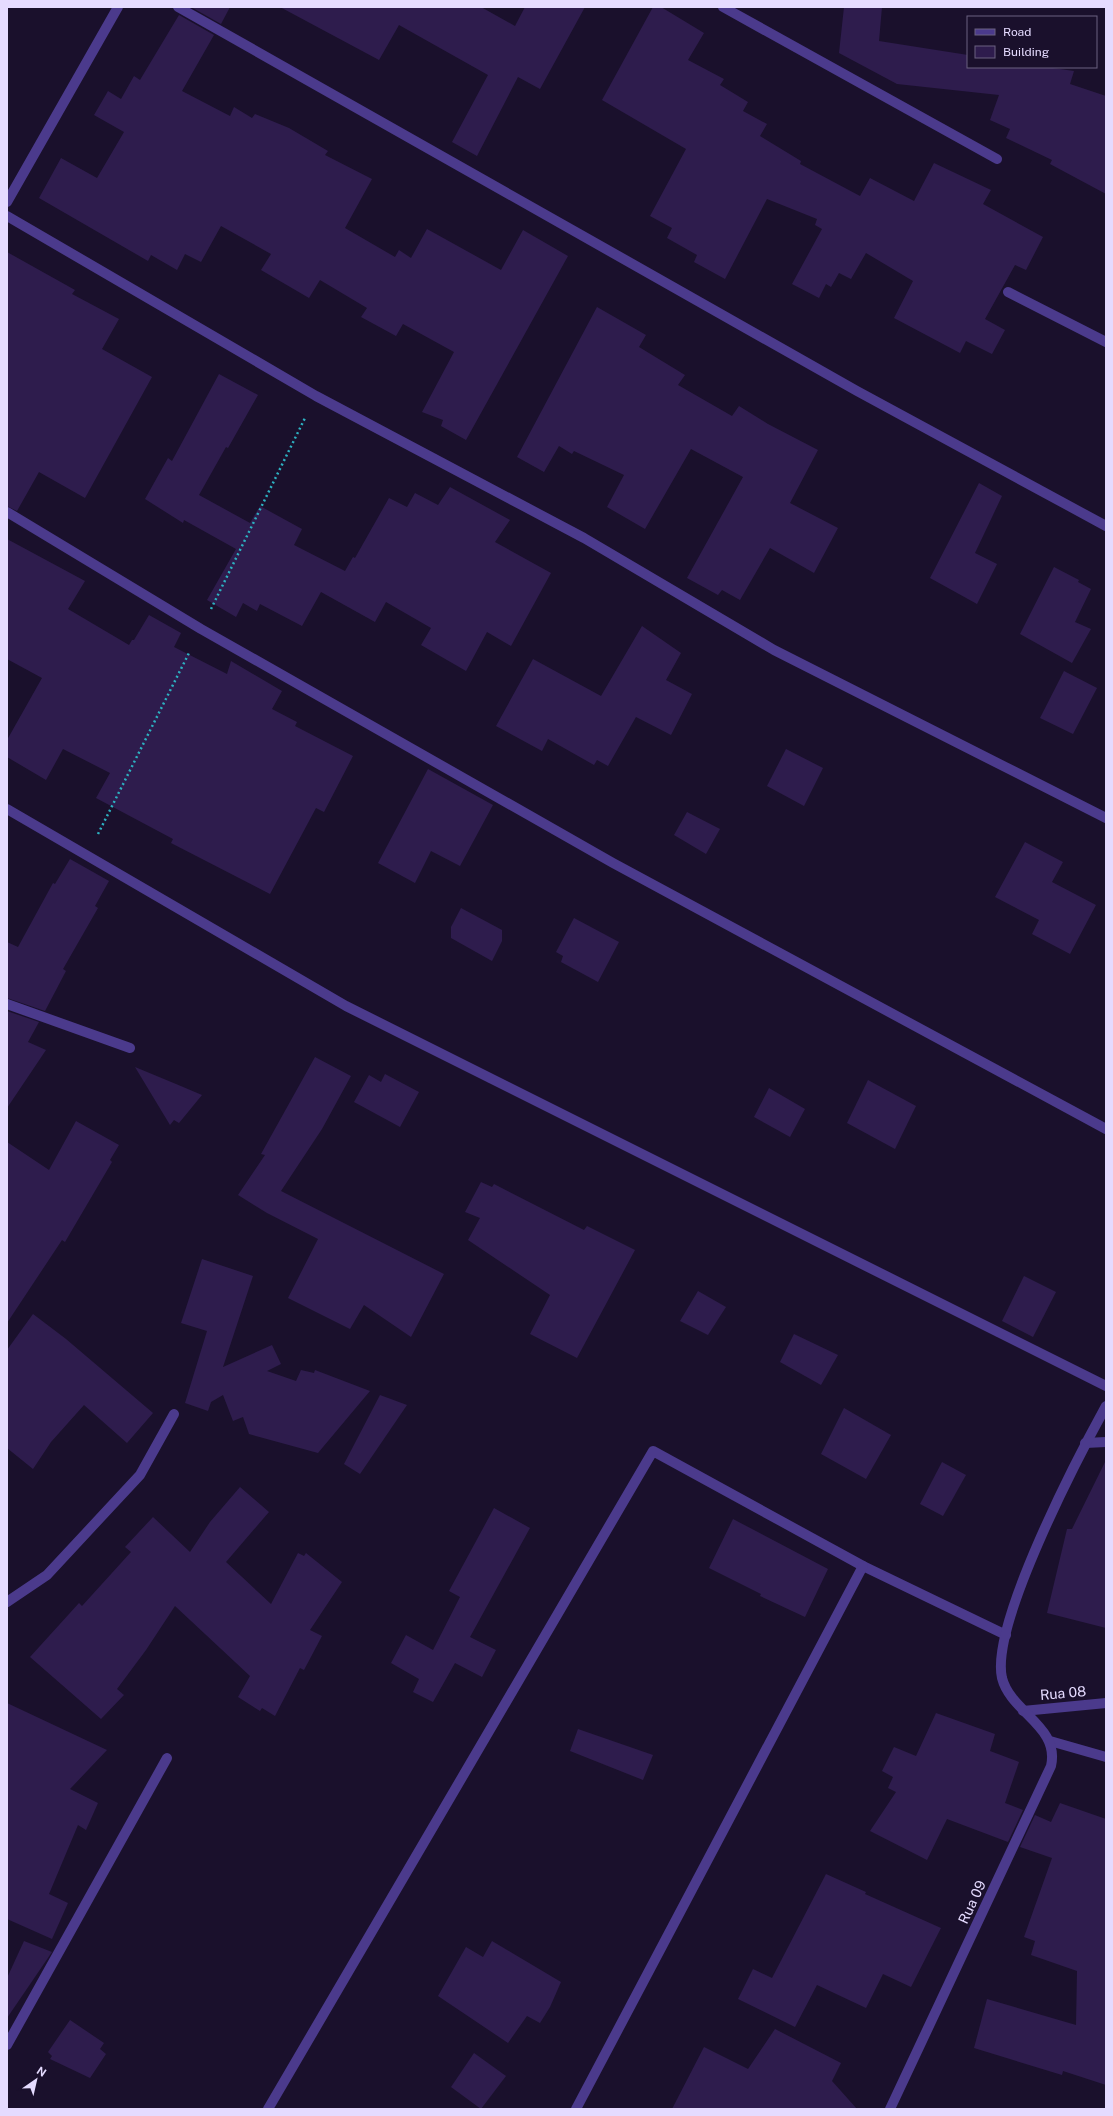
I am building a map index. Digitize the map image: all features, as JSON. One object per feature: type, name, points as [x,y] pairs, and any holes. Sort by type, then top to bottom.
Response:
[{"type":"street","points":[[7,202],[118,7]]},
{"type":"street","points":[[178,7],[857,391],[1106,526]]},
{"type":"street","points":[[723,7],[997,159]]},
{"type":"street","points":[[7,216],[309,392],[584,538],[774,650],[1106,818]]},
{"type":"street","points":[[1008,292],[1106,342]]},
{"type":"street","points":[[7,512],[208,633],[613,863],[1106,1129]]},
{"type":"street","points":[[7,809],[346,1006],[1106,1386]]},
{"type":"street","points":[[7,1004],[130,1048]]},
{"type":"street","points":[[1106,1406],[1085,1443],[1042,1535],[1013,1610],[1001,1656],[1002,1676],[1005,1688],[1023,1711],[1039,1726],[1050,1741],[1106,1757]]},
{"type":"street","points":[[7,1602],[47,1575],[140,1475],[174,1414]]},
{"type":"street","points":[[1085,1443],[1106,1442]]},
{"type":"street","points":[[268,2109],[653,1451],[863,1566],[1006,1635]]},
{"type":"street","points":[[576,2109],[863,1566]]},
{"type":"street","name":"Rua 08","points":[[1023,1711],[1106,1703]]},
{"type":"street","name":"Rua 09","points":[[890,2109],[1051,1766],[1053,1757],[1050,1741]]},
{"type":"street","points":[[7,2045],[167,1758]]},
{"type":"building","points":[[191,7],[230,7],[221,24]]},
{"type":"building","points":[[280,7],[481,7],[515,26],[525,7],[585,7],[540,89],[518,77],[477,156],[452,142],[488,75],[399,25],[379,60]]},
{"type":"building","points":[[653,7],[661,7],[704,33],[688,60],[724,79],[720,85],[748,102],[743,111],[767,124],[760,136],[801,161],[800,164],[860,196],[870,178],[914,201],[934,163],[991,190],[983,204],[1043,237],[1026,270],[1015,265],[985,319],[1005,330],[992,354],[966,341],[960,353],[894,318],[913,281],[866,253],[851,279],[839,273],[831,287],[826,284],[819,298],[792,284],[822,229],[815,225],[817,219],[767,199],[725,279],[694,262],[697,255],[667,238],[672,228],[650,216],[686,149],[602,100]]},
{"type":"building","points":[[844,7],[882,7],[879,41],[967,55],[967,68],[1053,68],[1074,71],[1070,84],[1106,96],[1106,194],[1050,164],[1052,160],[1006,138],[1010,129],[990,120],[999,95],[897,84],[839,53]]},
{"type":"building","points":[[179,15],[214,35],[182,91],[230,116],[234,107],[252,118],[255,114],[289,128],[328,151],[325,155],[372,179],[345,228],[395,257],[399,250],[411,258],[427,229],[501,270],[523,230],[568,256],[466,440],[441,426],[443,420],[422,412],[454,352],[403,324],[396,336],[361,317],[367,308],[320,280],[309,298],[261,270],[271,254],[221,226],[201,262],[185,254],[177,270],[151,255],[148,261],[39,198],[61,158],[97,178],[124,132],[94,115],[108,91],[121,99],[134,76],[140,80]]},
{"type":"building","points":[[7,252],[75,290],[72,294],[119,319],[102,349],[152,377],[85,498],[39,472],[17,511],[7,506]]},
{"type":"building","points":[[597,307],[646,335],[639,347],[685,375],[678,385],[732,416],[739,406],[768,424],[818,450],[790,503],[838,528],[814,573],[770,548],[740,600],[722,590],[718,595],[687,578],[743,477],[691,449],[645,529],[607,507],[624,475],[574,451],[572,454],[559,446],[544,472],[517,457]]},
{"type":"building","points":[[219,374],[258,395],[199,495],[250,523],[260,506],[302,529],[294,545],[345,571],[353,557],[355,558],[389,498],[407,507],[415,493],[438,505],[450,487],[510,520],[495,542],[551,573],[511,646],[487,632],[466,671],[421,645],[431,628],[386,602],[375,622],[321,592],[302,626],[260,604],[257,611],[243,603],[236,617],[207,600],[236,549],[184,520],[183,523],[145,499],[168,458],[172,461]]},
{"type":"building","points":[[979,483],[1002,496],[975,553],[997,564],[977,604],[930,578]]},
{"type":"building","points":[[7,539],[85,581],[68,609],[129,645],[132,640],[134,640],[149,615],[181,633],[174,647],[227,674],[231,661],[282,691],[272,709],[297,722],[295,726],[353,756],[324,812],[316,808],[270,894],[171,843],[173,839],[96,798],[110,773],[63,749],[46,780],[7,757],[7,740],[42,678],[7,659]]},
{"type":"building","points":[[1054,567],[1079,580],[1078,582],[1091,589],[1075,622],[1091,629],[1072,663],[1020,634]]},
{"type":"building","points":[[642,626],[681,653],[666,680],[692,694],[671,735],[636,717],[608,766],[597,760],[594,765],[548,739],[542,751],[496,726],[533,659],[601,696]]},
{"type":"building","points":[[1064,671],[1097,688],[1073,734],[1040,718]]},
{"type":"building","points":[[786,749],[823,768],[804,806],[767,786]]},
{"type":"building","points":[[428,769],[493,805],[460,866],[431,851],[415,883],[378,863]]},
{"type":"building","points":[[687,812],[720,829],[706,854],[674,835]]},
{"type":"building","points":[[1025,842],[1063,862],[1052,882],[1096,905],[1070,954],[1032,934],[1039,920],[995,897]]},
{"type":"building","points":[[70,859],[109,881],[95,906],[98,908],[63,969],[66,971],[45,1011],[7,998],[7,942],[18,947],[53,883],[55,884]]},
{"type":"building","points":[[461,908],[502,930],[502,941],[492,961],[451,938],[451,927]]},
{"type":"building","points":[[574,918],[619,942],[598,982],[561,962],[563,956],[556,952]]},
{"type":"building","points":[[7,1011],[39,1022],[28,1042],[46,1050],[7,1108]]},
{"type":"building","points":[[315,1057],[351,1076],[322,1129],[281,1191],[444,1274],[411,1337],[364,1305],[350,1329],[288,1298],[318,1239],[267,1213],[238,1195],[265,1155],[261,1154]]},
{"type":"building","points":[[135,1067],[202,1095],[179,1123],[174,1120],[170,1125]]},
{"type":"building","points":[[385,1074],[419,1092],[400,1127],[354,1102],[369,1075],[381,1082]]},
{"type":"building","points":[[868,1080],[916,1106],[895,1149],[847,1123]]},
{"type":"building","points":[[769,1088],[805,1109],[790,1137],[754,1117]]},
{"type":"building","points":[[76,1121],[119,1145],[110,1160],[112,1162],[65,1242],[62,1240],[7,1323],[7,1142],[49,1170]]},
{"type":"building","points":[[481,1182],[492,1187],[494,1184],[584,1230],[587,1226],[635,1250],[577,1358],[530,1334],[550,1295],[468,1240],[480,1218],[465,1212]]},
{"type":"building","points":[[202,1259],[253,1276],[223,1367],[272,1345],[281,1364],[267,1371],[296,1381],[301,1370],[314,1373],[315,1370],[370,1391],[318,1453],[249,1434],[243,1417],[233,1421],[223,1395],[211,1402],[208,1411],[185,1403],[207,1331],[181,1323]]},
{"type":"building","points":[[1024,1276],[1056,1292],[1033,1337],[1002,1321]]},
{"type":"building","points":[[698,1291],[726,1307],[708,1335],[680,1321]]},
{"type":"building","points":[[33,1314],[66,1339],[153,1413],[127,1443],[84,1405],[51,1442],[33,1469],[7,1448],[7,1350]]},
{"type":"building","points":[[794,1334],[838,1355],[821,1385],[780,1362]]},
{"type":"building","points":[[380,1395],[407,1405],[360,1474],[344,1464]]},
{"type":"building","points":[[844,1408],[891,1435],[866,1479],[821,1454]]},
{"type":"building","points":[[1106,1460],[1106,1628],[1047,1613],[1067,1529],[1072,1529]]},
{"type":"building","points":[[942,1462],[966,1475],[943,1516],[920,1504]]},
{"type":"building","points":[[240,1487],[269,1512],[226,1562],[271,1604],[298,1553],[304,1556],[306,1553],[342,1582],[310,1630],[322,1636],[304,1670],[300,1668],[275,1716],[262,1708],[260,1711],[238,1697],[250,1676],[175,1606],[146,1650],[117,1689],[124,1695],[101,1719],[30,1657],[79,1603],[82,1606],[131,1552],[125,1547],[153,1517],[190,1552],[210,1522]]},
{"type":"building","points":[[494,1508],[530,1528],[470,1637],[496,1650],[482,1677],[455,1663],[433,1702],[413,1692],[419,1679],[391,1663],[406,1635],[433,1650],[460,1597],[449,1591]]},
{"type":"building","points":[[733,1519],[828,1569],[805,1617],[760,1596],[761,1594],[709,1568]]},
{"type":"building","points":[[7,1703],[107,1750],[70,1789],[98,1803],[86,1830],[78,1825],[49,1894],[68,1903],[52,1939],[7,1919]]},
{"type":"building","points":[[936,1713],[995,1734],[990,1751],[1019,1762],[1005,1803],[1023,1810],[1008,1842],[947,1819],[927,1860],[870,1831],[896,1792],[888,1788],[893,1777],[882,1771],[894,1747],[916,1756]]},
{"type":"building","points":[[578,1729],[653,1755],[643,1780],[570,1751]]},
{"type":"building","points":[[1060,1803],[1106,1819],[1106,2085],[1063,2071],[1062,2075],[974,2048],[987,1999],[1076,2025],[1077,1971],[1031,1955],[1035,1941],[1024,1937],[1052,1858],[1020,1847],[1035,1815],[1051,1822]]},
{"type":"building","points":[[826,1874],[866,1892],[865,1894],[941,1928],[911,1987],[883,1974],[866,2008],[817,1985],[795,2027],[738,1999],[753,1969],[772,1978]]},
{"type":"building","points":[[24,1941],[52,1952],[7,2018],[7,1978]]},
{"type":"building","points":[[492,1941],[561,1982],[550,2007],[540,2023],[527,2016],[508,2043],[438,1996],[466,1947],[483,1957]]},
{"type":"building","points":[[70,2020],[104,2043],[100,2049],[106,2054],[90,2078],[50,2059],[52,2056],[48,2052]]},
{"type":"building","points":[[775,2029],[841,2063],[832,2081],[857,2109],[672,2109],[704,2047],[748,2069]]},
{"type":"building","points":[[474,2053],[506,2076],[481,2109],[451,2087]]}]
